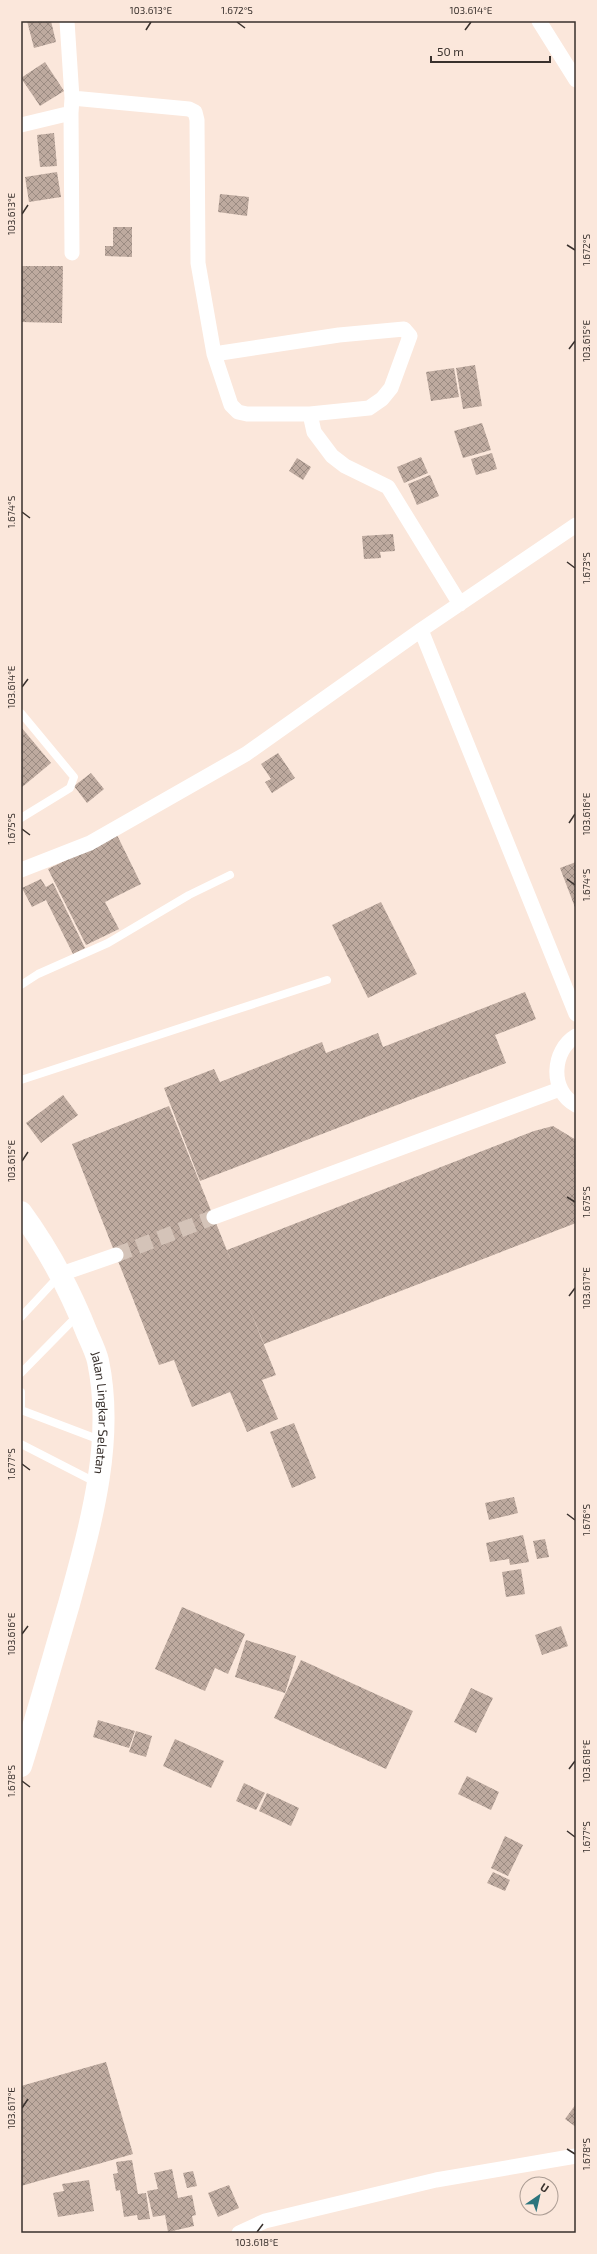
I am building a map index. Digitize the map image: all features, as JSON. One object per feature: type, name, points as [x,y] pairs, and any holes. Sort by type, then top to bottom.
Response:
[{"type":"highway","name":"Jalan Lingkar Selatan","points":[[21,1212],[61,1274],[80,1313],[98,1360],[104,1404],[103,1441],[98,1484],[88,1535],[21,1766]]},
{"type":"street","points":[[67,21],[72,98],[72,253]]},
{"type":"street","points":[[539,21],[576,80]]},
{"type":"street","points":[[72,98],[189,109],[195,112],[197,120],[198,263],[214,354],[231,405],[238,412],[247,414],[310,414],[369,408],[382,399],[390,388],[410,336],[404,329],[339,335],[214,354]]},
{"type":"street","points":[[21,125],[71,113]]},
{"type":"street","points":[[310,414],[314,432],[332,456],[345,466],[388,487],[460,604]]},
{"type":"street","points":[[21,870],[90,843],[246,754],[421,630],[576,525]]},
{"type":"street","points":[[421,630],[576,1014]]},
{"type":"street","points":[[576,1036],[570,1040],[560,1052],[556,1066],[560,1089],[572,1103],[576,1105]]},
{"type":"street","points":[[214,1217],[560,1089]]},
{"type":"street","points":[[61,1274],[116,1255]]},
{"type":"street","points":[[239,2233],[265,2220],[421,2184],[576,2156]]},
{"type":"lane","points":[[21,713],[74,777],[70,788],[21,818]]},
{"type":"lane","points":[[21,986],[38,974],[108,943],[189,895],[230,875]]},
{"type":"lane","points":[[21,1080],[327,980]]},
{"type":"lane","points":[[21,1318],[61,1274]]},
{"type":"lane","points":[[21,1373],[80,1313]]},
{"type":"lane","points":[[21,1392],[21,1406]]},
{"type":"lane","points":[[21,1410],[103,1441]]},
{"type":"lane","points":[[21,1444],[98,1484]]},
{"type":"building","points":[[27,21],[51,21],[56,42],[34,48]]},
{"type":"building","points":[[45,62],[64,91],[40,106],[21,78]]},
{"type":"building","points":[[54,133],[57,166],[40,167],[37,135]]},
{"type":"building","points":[[57,172],[61,197],[29,202],[25,177]]},
{"type":"building","points":[[220,194],[249,197],[247,216],[218,212]]},
{"type":"building","points":[[113,227],[132,227],[132,257],[105,256],[105,246],[113,246]]},
{"type":"building","points":[[21,266],[63,266],[62,323],[21,322]]},
{"type":"building","points":[[475,365],[482,406],[463,409],[456,368]]},
{"type":"building","points":[[454,368],[459,397],[431,401],[426,372]]},
{"type":"building","points":[[482,423],[491,450],[463,458],[454,431]]},
{"type":"building","points":[[492,453],[497,469],[476,475],[471,459]]},
{"type":"building","points":[[421,457],[428,473],[404,483],[397,467]]},
{"type":"building","points":[[297,458],[311,467],[303,480],[289,471]]},
{"type":"building","points":[[430,475],[439,496],[417,505],[408,484]]},
{"type":"building","points":[[393,534],[395,551],[380,552],[381,558],[364,559],[362,536]]},
{"type":"building","points":[[21,727],[51,763],[21,788]]},
{"type":"building","points":[[278,753],[295,778],[272,793],[265,782],[271,779],[261,764]]},
{"type":"building","points":[[91,773],[104,789],[87,803],[74,786]]},
{"type":"building","points":[[117,835],[141,884],[105,902],[119,929],[86,945],[48,869]]},
{"type":"building","points":[[576,862],[576,910],[560,868]]},
{"type":"building","points":[[41,879],[46,887],[53,883],[85,948],[73,954],[46,900],[32,907],[22,888]]},
{"type":"building","points":[[381,902],[417,974],[368,998],[332,925]]},
{"type":"building","points":[[525,992],[536,1019],[495,1035],[506,1063],[200,1181],[164,1088],[214,1069],[220,1082],[322,1042],[326,1053],[378,1033],[383,1047]]},
{"type":"building","points":[[63,1095],[78,1115],[41,1143],[26,1123]]},
{"type":"building","points":[[169,1106],[236,1273],[227,1250],[534,1131],[553,1126],[576,1140],[576,1223],[264,1344],[246,1300],[276,1375],[262,1380],[278,1419],[247,1432],[230,1392],[192,1407],[174,1360],[159,1365],[72,1144]]},
{"type":"building","points":[[294,1423],[316,1478],[292,1488],[270,1432]]},
{"type":"building","points":[[514,1497],[518,1513],[489,1520],[485,1503]]},
{"type":"building","points":[[523,1535],[529,1562],[510,1565],[509,1559],[490,1562],[486,1543]]},
{"type":"building","points":[[545,1539],[549,1557],[537,1559],[533,1541]]},
{"type":"building","points":[[521,1569],[525,1594],[506,1597],[502,1572]]},
{"type":"building","points":[[182,1607],[245,1634],[228,1674],[215,1668],[205,1691],[155,1669]]},
{"type":"building","points":[[561,1626],[568,1646],[542,1655],[535,1635]]},
{"type":"building","points":[[246,1640],[296,1656],[285,1693],[235,1677]]},
{"type":"building","points":[[301,1660],[413,1711],[386,1769],[274,1718]]},
{"type":"building","points":[[471,1688],[493,1698],[476,1733],[454,1722]]},
{"type":"building","points":[[98,1720],[135,1731],[129,1748],[93,1737]]},
{"type":"building","points":[[136,1731],[152,1736],[146,1757],[129,1752]]},
{"type":"building","points":[[175,1739],[224,1761],[211,1788],[163,1766]]},
{"type":"building","points":[[467,1776],[499,1792],[491,1810],[458,1794]]},
{"type":"building","points":[[244,1783],[265,1793],[256,1810],[236,1801]]},
{"type":"building","points":[[267,1793],[299,1808],[291,1826],[259,1811]]},
{"type":"building","points":[[505,1836],[523,1845],[508,1876],[491,1868]]},
{"type":"building","points":[[493,1872],[510,1880],[505,1891],[487,1883]]},
{"type":"building","points":[[106,2062],[133,2154],[21,2186],[21,2086]]},
{"type":"building","points":[[576,2104],[576,2127],[565,2119]]},
{"type":"building","points":[[132,2160],[138,2194],[146,2193],[150,2219],[138,2220],[137,2215],[124,2217],[120,2190],[116,2191],[113,2174],[118,2173],[116,2162]]},
{"type":"building","points":[[172,2169],[178,2198],[192,2195],[196,2215],[192,2216],[194,2226],[168,2232],[165,2215],[153,2217],[147,2191],[158,2189],[154,2173]]},
{"type":"building","points":[[193,2171],[197,2186],[187,2188],[183,2173]]},
{"type":"building","points":[[89,2180],[94,2211],[58,2217],[53,2193],[64,2191],[62,2184]]},
{"type":"building","points":[[229,2185],[239,2208],[218,2217],[208,2193]]},
{"type":"tunnel","points":[[116,1255],[214,1217]]}]
